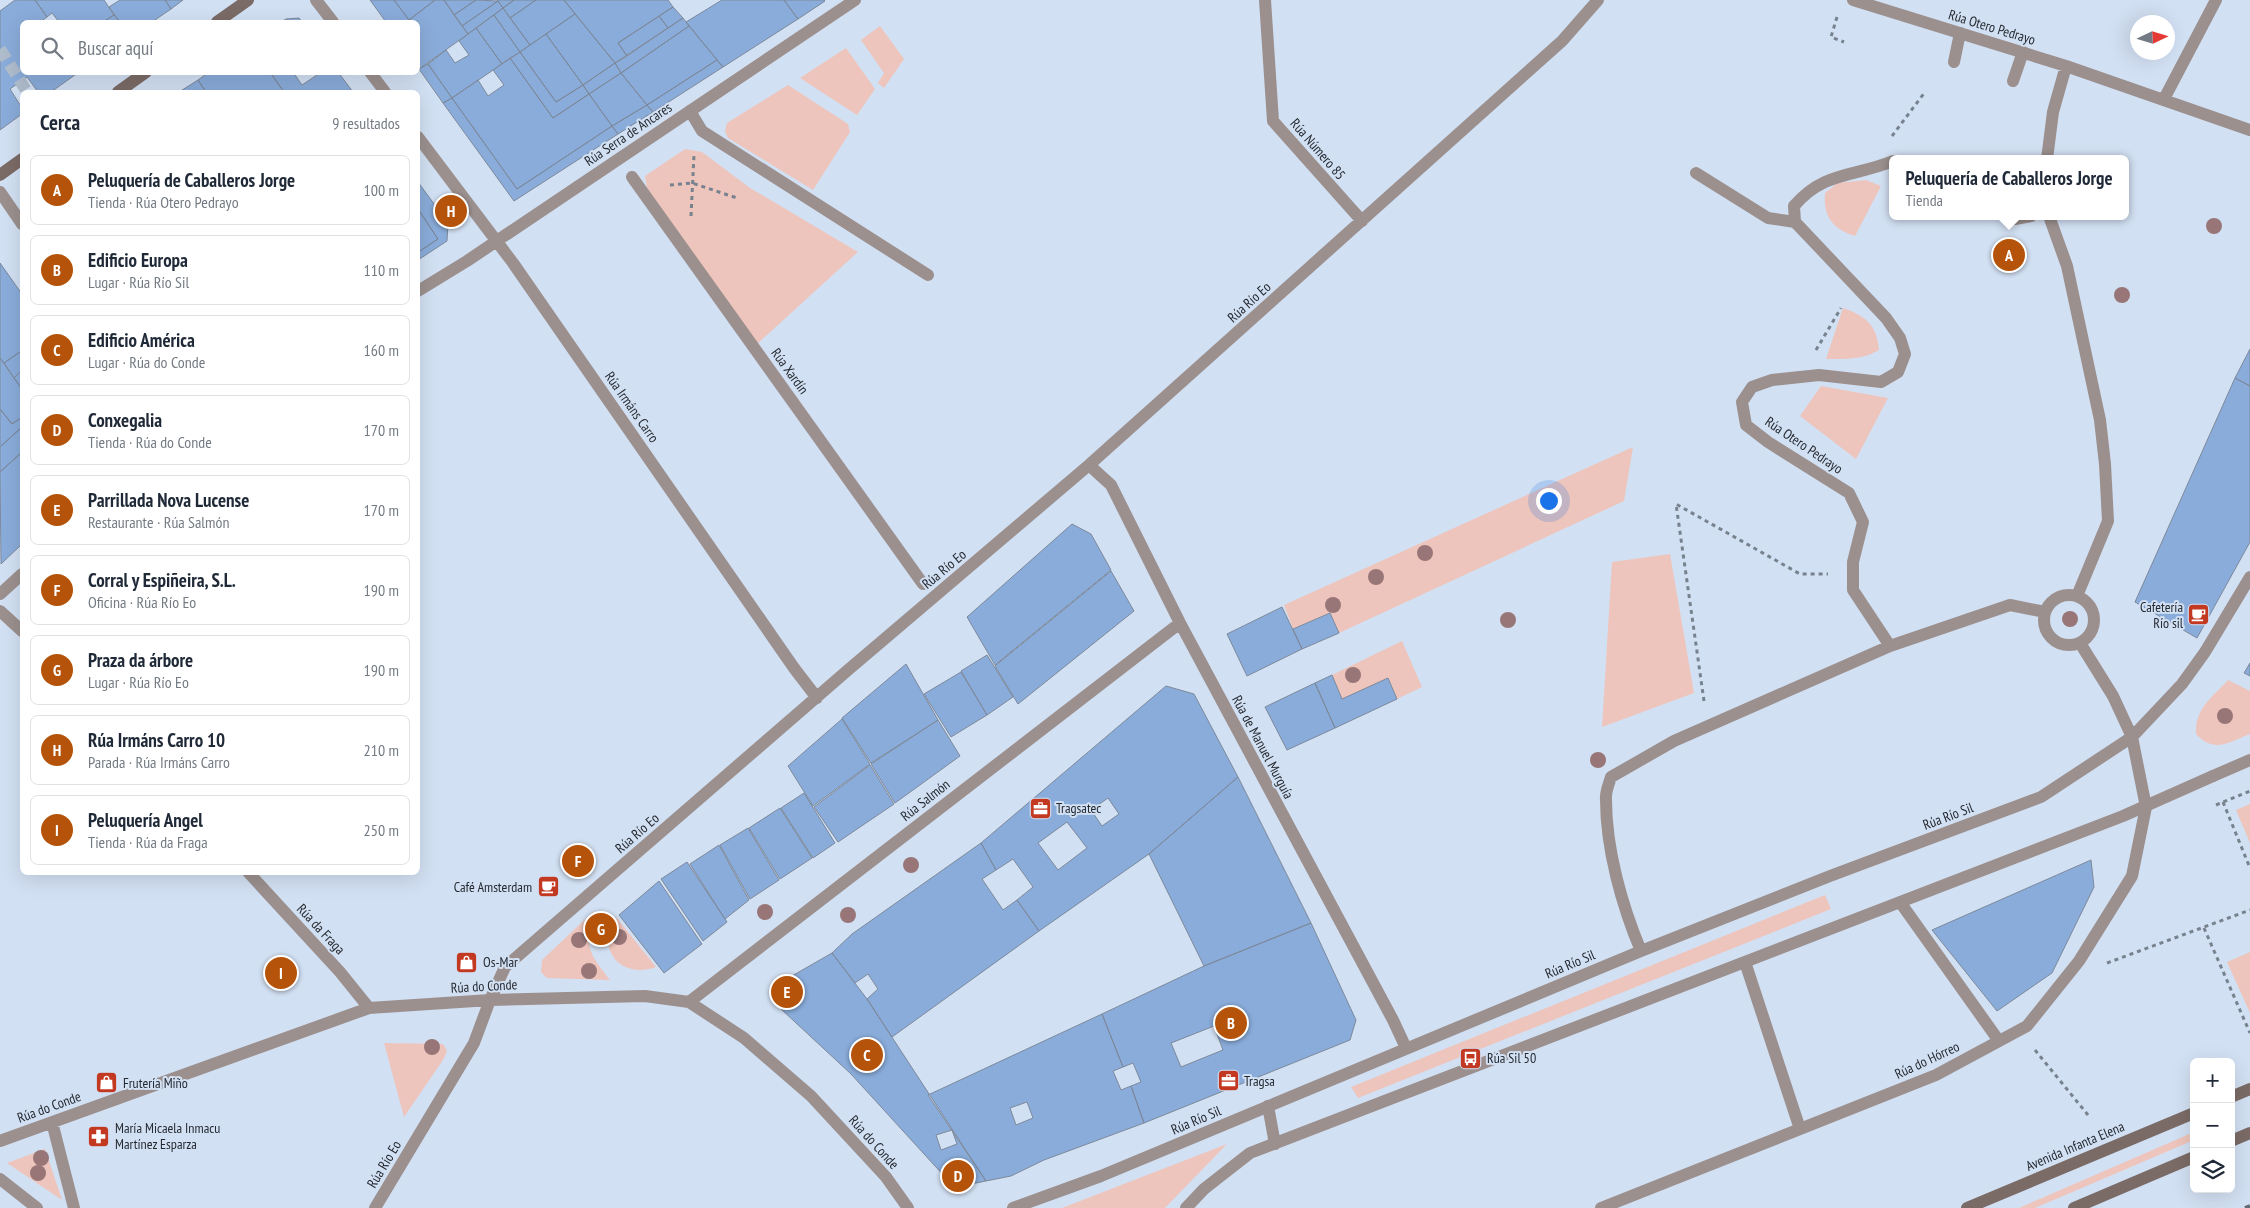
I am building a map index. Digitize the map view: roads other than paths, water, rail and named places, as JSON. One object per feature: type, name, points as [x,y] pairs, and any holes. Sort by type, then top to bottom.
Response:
[{"type":"street","points":[[220,20],[248,0]]},
{"type":"street","points":[[316,0],[331,20]]},
{"type":"street","name":"Rúa Serra de Ancares","points":[[420,290],[467,261],[855,0]]},
{"type":"street","name":"Rúa Número 85","points":[[1265,0],[1273,120],[1362,220]]},
{"type":"street","name":"Rúa Río Eo","points":[[375,1208],[474,1042],[490,1000],[506,967],[1089,465],[1562,41],[1598,0]]},
{"type":"street","name":"Rúa Otero Pedrayo","points":[[1853,0],[2066,66],[2250,130]]},
{"type":"street","points":[[2164,100],[2216,0]]},
{"type":"street","points":[[1954,62],[1960,33]]},
{"type":"street","points":[[2014,81],[2023,52]]},
{"type":"street","points":[[2048,155],[2053,112],[2066,66]]},
{"type":"street","points":[[121,90],[142,75]]},
{"type":"street","points":[[372,75],[384,90]]},
{"type":"street","points":[[690,111],[702,131],[928,275]]},
{"type":"street","name":"Rúa Irmáns Carro","points":[[420,140],[513,263],[794,668],[817,698]]},
{"type":"street","points":[[0,174],[20,160]]},
{"type":"street","points":[[1696,173],[1768,218],[1795,222],[1794,206],[1804,194],[1825,180],[1889,162]]},
{"type":"street","name":"Rúa Xardín","points":[[634,179],[923,584]]},
{"type":"street","points":[[0,192],[20,221]]},
{"type":"street","points":[[2050,220],[2067,266],[2100,420],[2106,464],[2108,521],[2077,596]]},
{"type":"street","name":"Rúa Otero Pedrayo","points":[[1795,222],[1886,318],[1900,338],[1904,354],[1898,372],[1881,382],[1819,375],[1772,380],[1752,387],[1742,402],[1746,425],[1768,442],[1849,493],[1863,522],[1853,562],[1853,590],[1890,646]]},
{"type":"street","name":"Rúa de Manuel Murguía","points":[[1089,465],[1111,485],[1180,623],[1393,1020],[1406,1048]]},
{"type":"street","points":[[0,594],[20,576]]},
{"type":"street","name":"Rúa Río Sil","points":[[1013,1208],[1094,1179],[1640,951],[1830,876],[2041,797],[2132,737],[2182,684],[2205,652],[2250,577]]},
{"type":"street","points":[[2062,596],[2077,596],[2090,607],[2094,623],[2091,631],[2080,643],[2063,645],[2056,642],[2045,629],[2045,612],[2049,605],[2062,596]]},
{"type":"street","points":[[1640,951],[1630,924],[1613,863],[1605,798],[1611,777],[1674,741],[1890,646],[2010,605],[2045,612]]},
{"type":"street","points":[[0,611],[20,629]]},
{"type":"street","name":"Rúa Salmón","points":[[689,1002],[1180,623]]},
{"type":"street","points":[[2080,643],[2113,696],[2132,737],[2146,807]]},
{"type":"street","points":[[1186,1208],[1204,1189],[1250,1153],[2146,807],[2250,760]]},
{"type":"street","name":"Rúa do Hórreo","points":[[1601,1208],[1936,1075],[2027,1026],[2079,961],[2132,876],[2146,807]]},
{"type":"street","name":"Rúa da Fraga","points":[[251,875],[340,972],[369,1008]]},
{"type":"street","points":[[1900,902],[1999,1041]]},
{"type":"street","points":[[1745,962],[1800,1128]]},
{"type":"street","name":"Rúa do Conde","points":[[0,1140],[369,1008],[490,1000],[645,996],[689,1002],[744,1038],[811,1096],[886,1177],[908,1208]]},
{"type":"street","points":[[2235,1095],[2250,1089]]},
{"type":"street","points":[[1268,1106],[1275,1144]]},
{"type":"street","name":"Avenida Infanta Elena","points":[[1967,1208],[2190,1115]]},
{"type":"street","points":[[52,1122],[74,1208]]},
{"type":"street","points":[[2235,1139],[2250,1133]]},
{"type":"street","points":[[2074,1208],[2190,1159]]},
{"type":"street","points":[[0,1179],[37,1208]]},
{"type":"tunnel","points":[[0,49],[26,90]]},
{"type":"railway","points":[[2245,1208],[2250,1206]]},
{"type":"place","name":"Rúa Irmáns Carro 10","points":[[451,211]]},
{"type":"place","name":"Peluquería de Caballeros Jorge","points":[[2009,255]]},
{"type":"place","name":"Cafetería Río sil","points":[[2199,615]]},
{"type":"place","name":"Tragsatec","points":[[1040,808]]},
{"type":"place","name":"Corral y Espiñeira, S.L.","points":[[578,861]]},
{"type":"place","name":"Café Amsterdam","points":[[548,887]]},
{"type":"place","name":"Praza da árbore","points":[[601,929]]},
{"type":"place","name":"Os-Mar","points":[[467,962]]},
{"type":"place","name":"Peluquería Angel","points":[[281,973]]},
{"type":"place","name":"Parrillada Nova Lucense","points":[[787,992]]},
{"type":"place","name":"Edificio Europa","points":[[1231,1023]]},
{"type":"place","name":"Edificio América","points":[[867,1055]]},
{"type":"place","name":"Rúa Sil 50","points":[[1471,1058]]},
{"type":"place","name":"Tragsa","points":[[1228,1081]]},
{"type":"place","name":"Frutería Miño","points":[[107,1083]]},
{"type":"place","name":"María Micaela Inmacu Martínez Esparza","points":[[99,1136]]},
{"type":"place","name":"Conxegalia","points":[[958,1176]]}]
